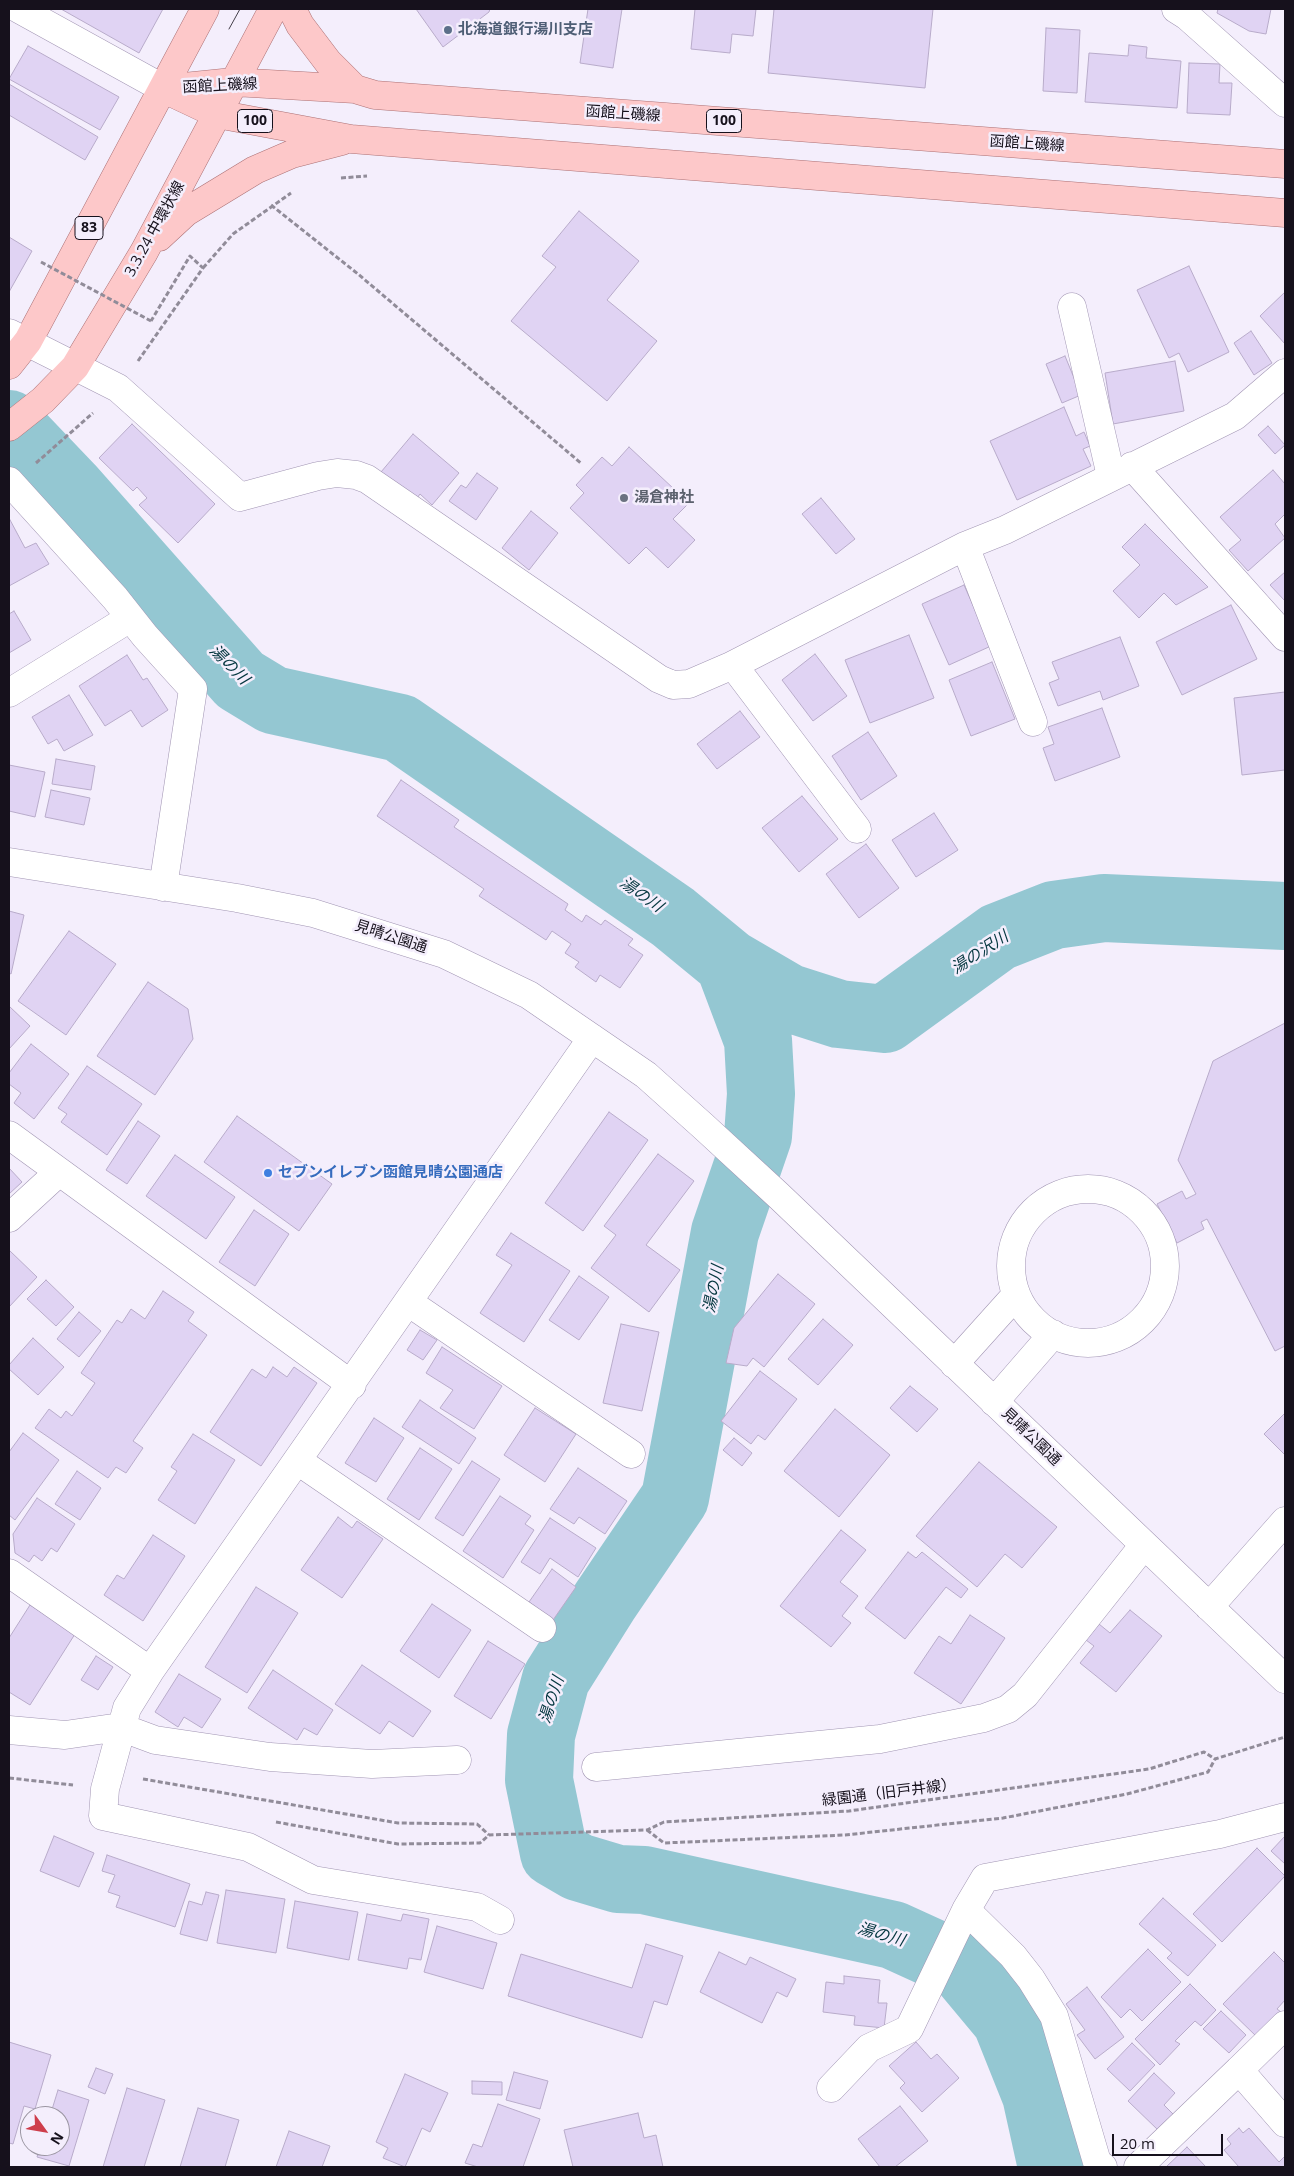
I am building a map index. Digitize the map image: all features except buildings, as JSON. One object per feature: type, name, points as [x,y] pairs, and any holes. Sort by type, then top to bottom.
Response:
[{"type":"main road","name":"83","points":[[9,364],[18,337],[164,89],[205,9]]},
{"type":"main road","name":"3.3.24 中環状線","points":[[9,427],[43,400],[75,368],[144,252],[273,9]]},
{"type":"main road","points":[[292,9],[300,25],[328,62],[355,89]]},
{"type":"main road","name":"函館上磯線","points":[[164,89],[233,82],[355,89],[375,95],[1285,164]]},
{"type":"main road","name":"函館上磯線","points":[[164,89],[217,114],[351,139],[1285,213]]},
{"type":"main road","points":[[144,252],[186,212],[255,170],[292,154],[351,139]]},
{"type":"street","points":[[19,9],[164,89]]},
{"type":"street","points":[[1176,9],[1187,16],[1285,103]]},
{"type":"street","points":[[1072,307],[1121,471],[1285,637]]},
{"type":"street","points":[[18,337],[75,368],[118,388],[240,497],[318,476],[337,473],[356,474],[367,479],[658,679],[673,685],[689,684],[732,665],[965,546],[1005,530],[1235,416],[1285,373]]},
{"type":"street","points":[[19,475],[130,618],[193,689],[162,887]]},
{"type":"street","points":[[965,546],[1034,722]]},
{"type":"street","points":[[9,693],[130,618]]},
{"type":"street","points":[[732,665],[857,829]]},
{"type":"street","name":"見晴公園通","points":[[9,862],[314,912],[444,954],[529,995],[646,1075],[720,1141],[1209,1607],[1282,1671]]},
{"type":"street","points":[[500,1920],[476,1907],[313,1880],[248,1847],[103,1816],[109,1772],[126,1708],[592,1038]]},
{"type":"street","points":[[9,1135],[352,1385]]},
{"type":"street","points":[[9,1218],[59,1172]]},
{"type":"street","points":[[1094,1189],[1120,1195],[1141,1210],[1157,1232],[1164,1257],[1164,1281],[1154,1304],[1139,1324],[1118,1337],[1094,1343],[1070,1341],[1047,1332],[1028,1316],[1016,1295],[1010,1271],[1014,1245],[1025,1221],[1044,1202],[1067,1191],[1094,1189]]},
{"type":"street","points":[[954,1364],[1016,1295]]},
{"type":"street","points":[[408,1302],[631,1454]]},
{"type":"street","points":[[994,1402],[1053,1334]]},
{"type":"street","points":[[298,1462],[542,1628]]},
{"type":"street","points":[[1209,1607],[1285,1520]]},
{"type":"street","points":[[596,1767],[880,1739],[984,1718],[1008,1709],[1025,1695],[1144,1545]]},
{"type":"street","points":[[9,1574],[150,1671]]},
{"type":"street","points":[[9,1730],[65,1735],[120,1727],[155,1740],[270,1757],[372,1764],[456,1760]]},
{"type":"street","points":[[831,2088],[870,2048],[909,2029],[961,1920],[985,1878],[1220,1834],[1285,1817]]},
{"type":"street","points":[[961,1920],[1014,1956],[1032,1979],[1054,2016],[1098,2162],[1103,2167]]},
{"type":"street","points":[[1138,2167],[1285,2025]]},
{"type":"street","points":[[1239,2070],[1285,2123]]},
{"type":"path","points":[[332,178],[368,176]]},
{"type":"path","points":[[19,475],[73,432],[118,388],[203,268],[233,234],[272,205],[297,190]]},
{"type":"path","points":[[272,205],[358,274],[582,464]]},
{"type":"path","points":[[42,262],[151,321],[190,256],[203,268]]},
{"type":"path","name":"緑園通（旧戸井線）","points":[[109,1772],[398,1823],[477,1824],[489,1835],[647,1830],[664,1822],[848,1811],[1149,1769],[1204,1752],[1215,1759],[1285,1737]]},
{"type":"path","points":[[647,1830],[664,1843],[845,1834],[1003,1818],[1127,1794],[1208,1772],[1215,1759]]},
{"type":"waterway","name":"湯の川","points":[[9,424],[72,490],[240,680],[273,700],[400,728],[673,917],[729,963],[758,1040],[761,1094],[758,1136],[725,1232],[675,1498],[605,1601],[556,1679],[541,1735],[539,1780],[554,1853],[578,1867],[618,1879],[644,1880],[893,1935],[961,1966],[1006,2020],[1036,2095],[1052,2167]]},
{"type":"waterway","name":"湯の沢川","points":[[729,963],[789,998],[839,1014],[885,1019],[998,937],[1054,915],[1104,908],[1285,916]]},
{"type":"tram line","points":[[229,29],[240,9]]},
{"type":"place","name":"北海道銀行湯川支店","points":[[448,30]]},
{"type":"place","name":"湯倉神社","points":[[624,498]]},
{"type":"place","name":"セブンイレブン函館見晴公園通店","points":[[268,1173]]}]
